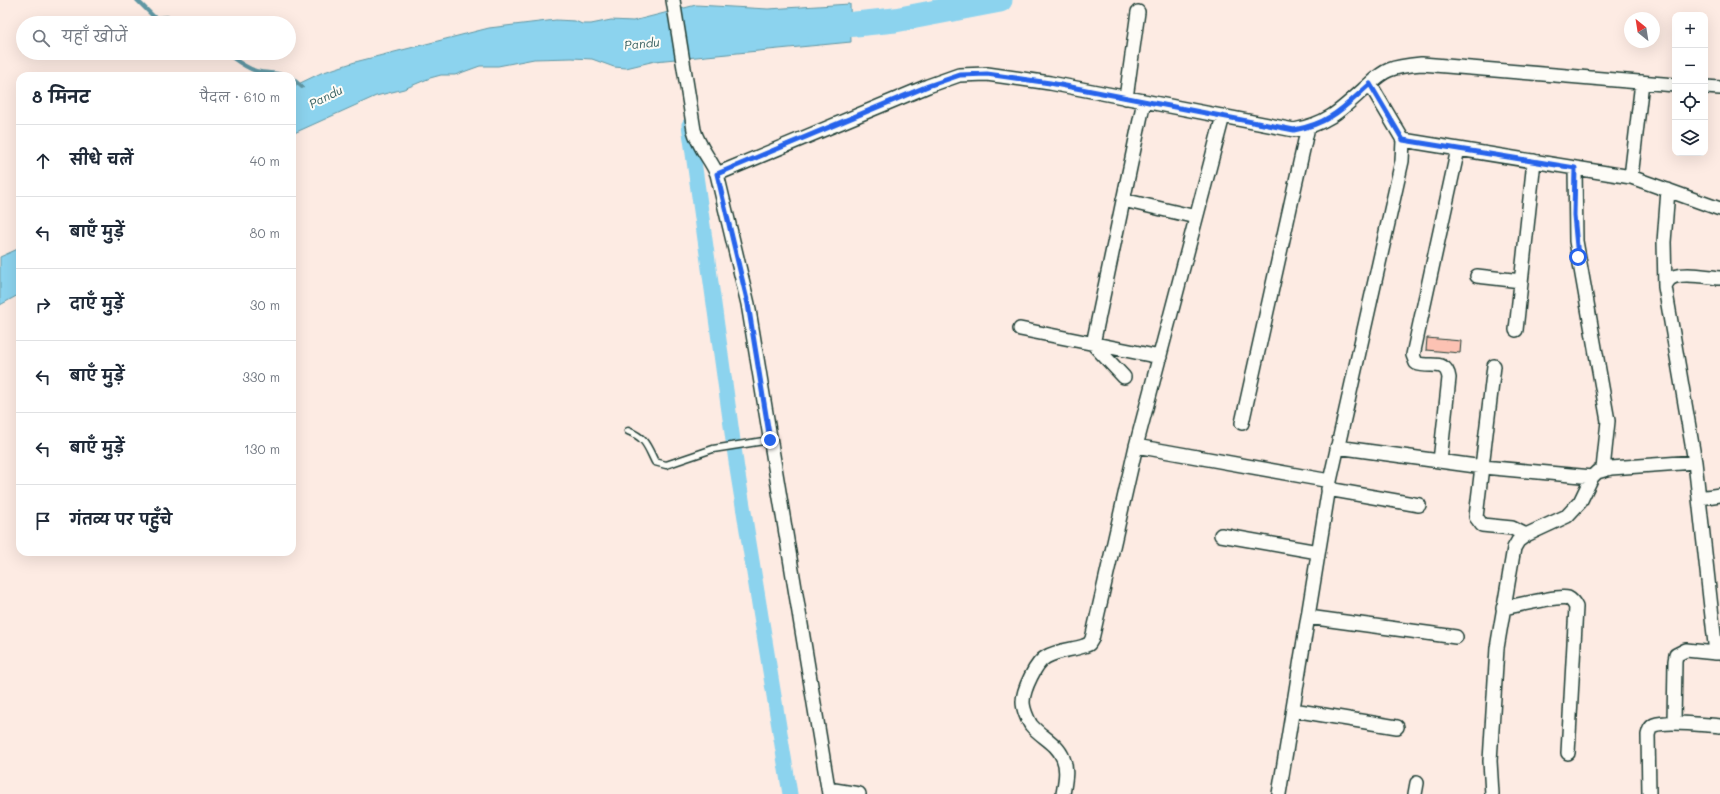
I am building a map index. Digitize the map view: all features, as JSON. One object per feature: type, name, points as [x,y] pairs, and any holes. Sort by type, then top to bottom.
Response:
[{"type":"street","points":[[673,0],[694,130],[699,146],[712,163],[717,174],[748,304],[764,441],[828,791],[859,794]]},
{"type":"street","points":[[1126,98],[1138,12]]},
{"type":"street","points":[[717,174],[928,86],[960,75],[987,74],[1050,83],[1294,130],[1320,124],[1342,110],[1370,84],[1388,71],[1403,66],[1422,64],[1672,84]]},
{"type":"street","points":[[1631,177],[1642,82]]},
{"type":"street","points":[[1279,794],[1329,485],[1402,161],[1403,140],[1370,84]]},
{"type":"street","points":[[1708,87],[1720,88]]},
{"type":"street","points":[[1093,344],[1144,101]]},
{"type":"street","points":[[1063,794],[1066,769],[1063,758],[1058,749],[1031,724],[1023,703],[1024,695],[1040,660],[1052,654],[1089,644],[1092,639],[1136,446],[1223,116]]},
{"type":"street","points":[[1242,423],[1308,127]]},
{"type":"street","points":[[1403,140],[1631,177],[1720,209]]},
{"type":"street","points":[[1440,461],[1449,378],[1448,372],[1446,368],[1441,365],[1422,366],[1416,363],[1413,354],[1458,149]]},
{"type":"street","points":[[1516,330],[1534,161]]},
{"type":"street","points":[[1575,168],[1576,241],[1608,421],[1603,469]]},
{"type":"street","points":[[1668,190],[1664,242],[1665,287],[1696,462],[1718,653],[1686,650],[1676,655],[1674,723]]},
{"type":"street","points":[[1123,200],[1196,217]]},
{"type":"street","points":[[1665,287],[1668,280],[1673,276],[1681,275],[1720,278]]},
{"type":"street","points":[[1477,276],[1521,281]]},
{"type":"street","points":[[1020,329],[1160,356]]},
{"type":"street","points":[[1093,344],[1124,377]]},
{"type":"street","points":[[1494,366],[1476,517],[1482,525],[1512,528],[1526,535]]},
{"type":"street","points":[[1136,446],[1329,485],[1419,505]]},
{"type":"street","points":[[1337,447],[1483,467],[1592,477]]},
{"type":"street","points":[[1492,794],[1490,761],[1497,648],[1514,548],[1518,541],[1526,535],[1567,516],[1580,502],[1592,477],[1603,469],[1696,462]]},
{"type":"street","points":[[1699,498],[1720,495]]},
{"type":"street","points":[[1221,534],[1318,552]]},
{"type":"street","points":[[1503,608],[1562,598],[1567,598],[1573,602],[1576,607],[1568,753]]},
{"type":"street","points":[[1308,617],[1456,637]]},
{"type":"street","points":[[1293,710],[1397,727]]},
{"type":"street","points":[[1649,794],[1648,735],[1650,729],[1654,725],[1674,723],[1720,726]]},
{"type":"lane","points":[[628,432],[637,435],[644,440],[655,462],[666,465],[713,449],[764,441]]},
{"type":"water","points":[[850,4],[851,42],[655,61],[626,68],[614,67],[592,59],[572,58],[534,59],[498,66],[480,66],[455,75],[441,75],[430,78],[404,89],[376,96],[296,132],[296,85],[321,73],[355,62],[489,28],[556,20],[575,21],[582,24],[591,24],[611,20],[633,21],[696,5],[768,9]]},
{"type":"water","points":[[16,250],[16,296],[0,305],[0,257]]},
{"type":"building","points":[[1427,338],[1461,341],[1460,353],[1426,350]]},
{"type":"waterway","points":[[137,0],[153,16]]},
{"type":"waterway","name":"Pandu","points":[[816,28],[895,20],[1000,0]]},
{"type":"waterway","points":[[236,60],[256,71],[264,72]]},
{"type":"waterway","points":[[296,82],[302,87]]},
{"type":"waterway","points":[[689,125],[737,469],[790,794]]},
{"type":"route","points":[[770,440],[748,304],[717,174],[928,86],[960,75],[987,74],[1050,83],[1294,130],[1320,124],[1342,110],[1370,84],[1403,140],[1575,168],[1574,215],[1578,257]]}]
